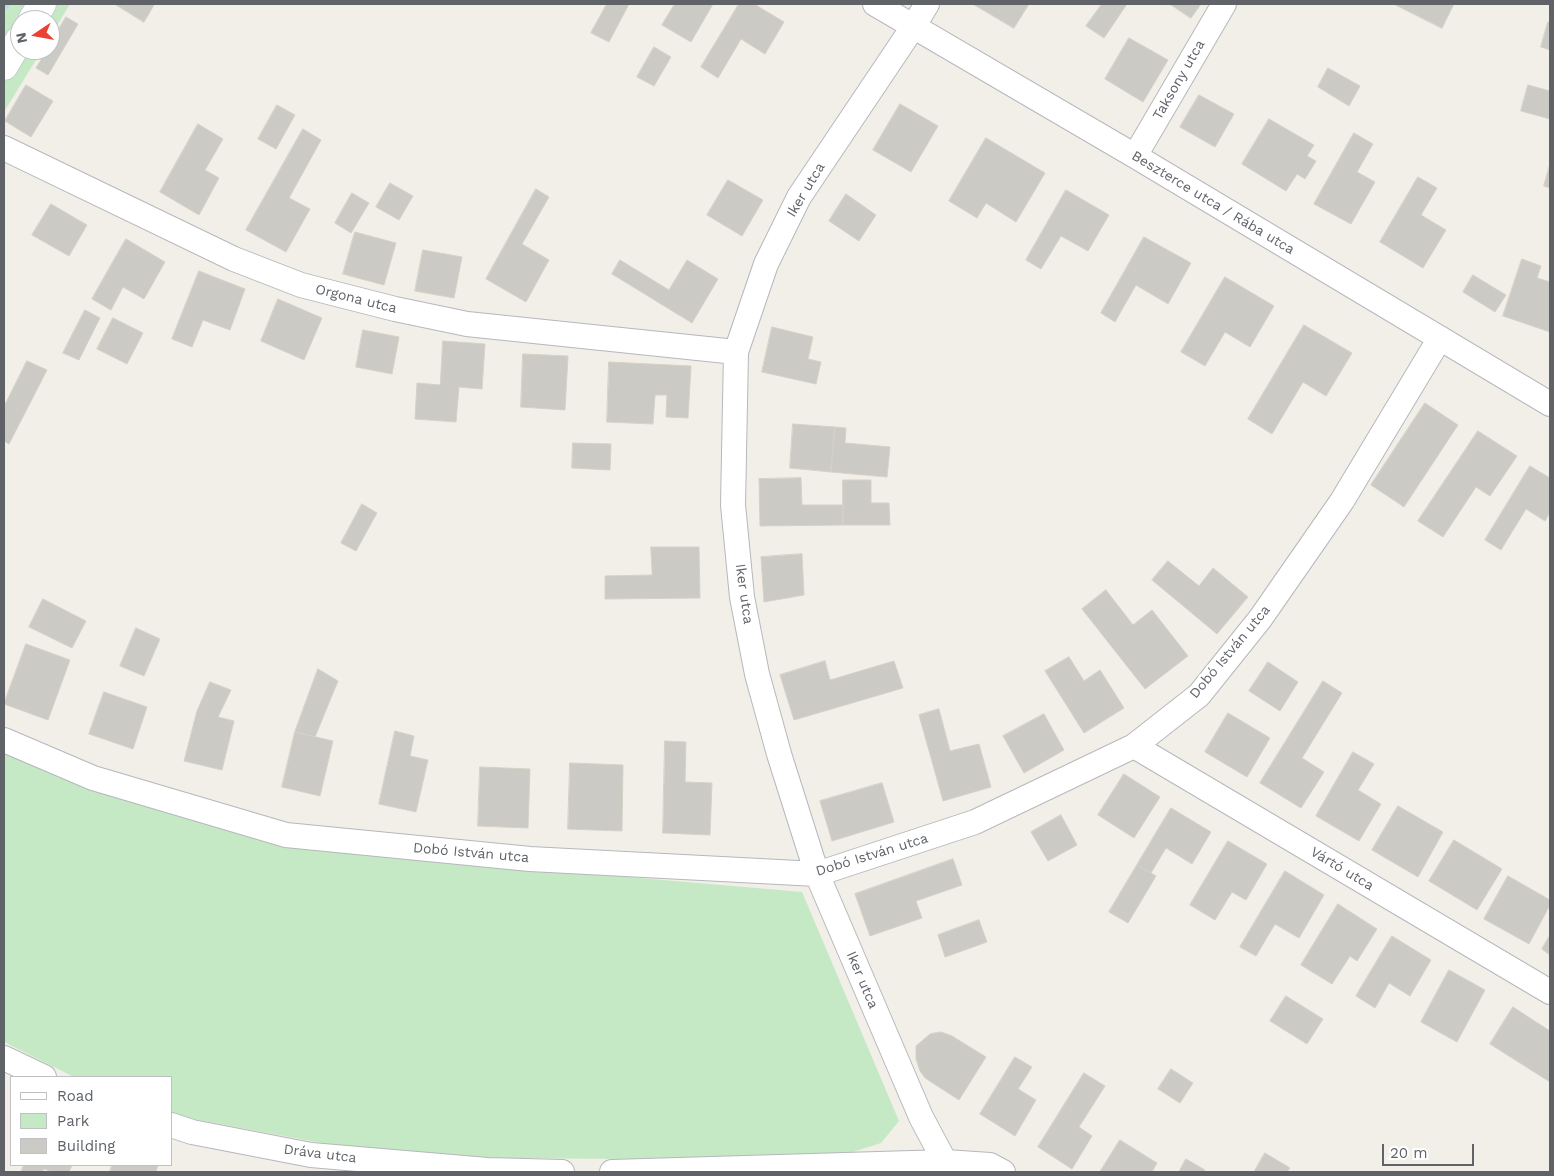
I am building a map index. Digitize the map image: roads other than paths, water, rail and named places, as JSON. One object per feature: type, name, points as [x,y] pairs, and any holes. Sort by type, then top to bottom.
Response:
[{"type":"street","name":"Beszterce utca / Rába utca","points":[[875,4],[1550,404]]},
{"type":"street","name":"Iker utca","points":[[927,4],[799,196],[766,264],[736,352],[733,505],[742,597],[757,674],[779,754],[817,874],[921,1117],[946,1167]]},
{"type":"street","name":"Taksony utca","points":[[1134,156],[1224,4]]},
{"type":"street","name":"Orgona utca","points":[[4,148],[234,259],[301,284],[395,309],[467,324],[736,352]]},
{"type":"street","name":"Dobó István utca","points":[[4,740],[93,778],[286,835],[530,859],[817,874],[975,822],[1134,746],[1199,694],[1260,619],[1342,501],[1440,338]]},
{"type":"street","name":"Vártó utca","points":[[1134,746],[1550,992]]},
{"type":"street","points":[[4,1058],[42,1076]]},
{"type":"street","name":"Dráva utca","points":[[172,1125],[192,1132],[311,1155],[488,1170],[562,1172]]},
{"type":"street","points":[[612,1172],[946,1167],[990,1164],[1003,1172]]}]
